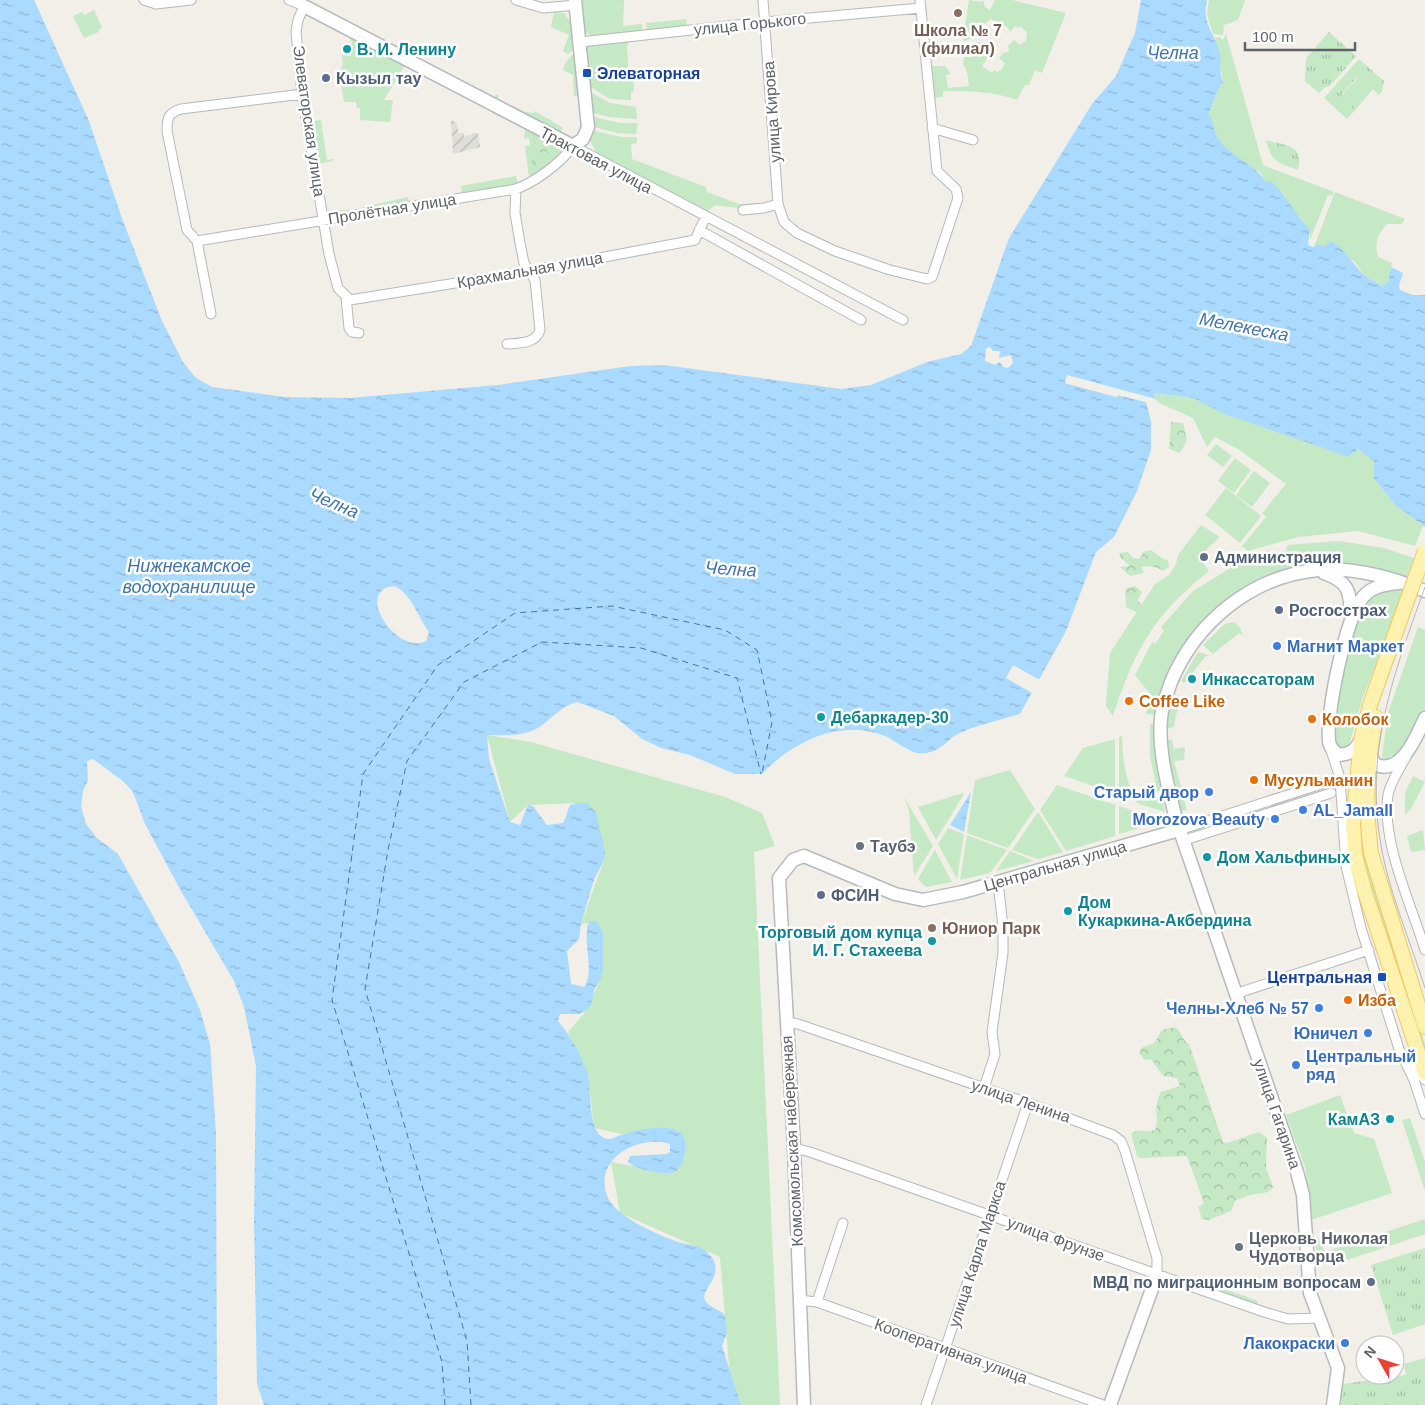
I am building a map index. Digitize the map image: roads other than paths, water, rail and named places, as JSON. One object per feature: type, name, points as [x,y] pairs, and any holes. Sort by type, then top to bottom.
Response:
[{"type":"main road","points":[[1425,552],[1378,709],[1368,753],[1366,802],[1371,853],[1425,1027]]},
{"type":"main road","points":[[1425,576],[1407,614],[1370,704],[1361,740],[1357,768],[1353,824],[1355,855],[1364,890],[1425,1073]]},
{"type":"street","points":[[144,0],[156,4],[191,0]]},
{"type":"street","name":"Трактовая улица","points":[[289,0],[304,6],[573,146],[705,218],[903,320]]},
{"type":"street","points":[[516,0],[543,8],[576,2],[588,127],[583,139],[573,146]]},
{"type":"street","name":"улица Кирова","points":[[763,0],[778,204],[784,222],[797,233],[835,250],[890,270],[927,279],[932,277],[958,198],[956,189],[937,171],[932,128]]},
{"type":"street","points":[[920,4],[932,128],[973,140]]},
{"type":"street","name":"улица Горького","points":[[580,42],[920,4]]},
{"type":"street","name":"Элеваторская улица","points":[[304,6],[298,20],[296,32],[302,94],[328,254],[338,288],[345,296],[350,328],[352,332],[359,333]]},
{"type":"street","points":[[211,314],[197,241],[187,230],[167,131],[167,119],[171,112],[181,109],[302,94]]},
{"type":"street","name":"Пролётная улица","points":[[197,241],[516,189],[542,174],[567,154],[573,146]]},
{"type":"street","points":[[507,344],[531,341],[539,334],[536,287],[530,271],[524,264],[515,212],[516,189]]},
{"type":"street","points":[[743,210],[764,208],[778,204]]},
{"type":"street","points":[[705,218],[700,230],[861,320]]},
{"type":"street","name":"Крахмальная улица","points":[[345,296],[350,300],[362,299],[530,271],[695,240],[700,230]]},
{"type":"street","points":[[1318,570],[1336,577],[1347,587],[1351,598],[1351,616],[1334,690],[1328,742],[1340,778],[1346,866],[1399,1049],[1414,1080],[1425,1114]]},
{"type":"street","name":"улица Гагарина","points":[[1333,1405],[1338,1368],[1310,1293],[1303,1196],[1297,1172],[1181,835],[1165,773],[1161,743],[1161,717],[1165,697],[1190,644],[1211,621],[1236,601],[1271,582],[1294,574],[1318,570],[1363,572],[1405,582],[1425,591]]},
{"type":"street","points":[[1351,616],[1361,598],[1372,589],[1380,585],[1405,582]]},
{"type":"street","points":[[1425,718],[1388,794],[1390,835],[1398,872],[1425,950]]},
{"type":"street","points":[[1328,742],[1339,755],[1348,755],[1361,740]]},
{"type":"street","points":[[1368,753],[1376,765],[1384,766],[1392,764],[1409,750]]},
{"type":"street","points":[[1384,766],[1392,772],[1394,781]]},
{"type":"street","points":[[1344,840],[1357,768]]},
{"type":"street","name":"Центральная улица","points":[[779,878],[793,860],[804,856],[895,894],[920,900],[963,892],[1181,835],[1205,822],[1340,778]]},
{"type":"street","points":[[1181,835],[1208,832],[1331,793]]},
{"type":"street","points":[[1280,797],[1284,808]]},
{"type":"street","points":[[1257,805],[1260,816]]},
{"type":"street","points":[[1233,813],[1236,823]]},
{"type":"street","points":[[1205,822],[1208,832]]},
{"type":"street","name":"Комсомольская набережная","points":[[779,878],[794,1148],[804,1405]]},
{"type":"street","points":[[984,1088],[995,1054],[992,1032],[1003,953],[1003,927],[998,882]]},
{"type":"street","points":[[1235,994],[1369,950]]},
{"type":"street","name":"улица Ленина","points":[[786,1022],[798,1024],[1096,1127],[1121,1141],[1157,1258],[1157,1275]]},
{"type":"street","points":[[1399,1049],[1425,1080]]},
{"type":"street","name":"улица Карла Маркса","points":[[926,1405],[1028,1103]]},
{"type":"street","name":"улица Фрунзе","points":[[794,1148],[1288,1319],[1320,1318]]},
{"type":"street","points":[[817,1302],[844,1223]]},
{"type":"street","points":[[1110,1405],[1157,1275]]},
{"type":"street","name":"Кооперативная улица","points":[[800,1300],[817,1302],[1102,1405]]},
{"type":"water","name":"Нижнекамское водохранилище","points":[[0,0],[34,0],[89,121],[123,221],[162,321],[183,362],[196,378],[212,387],[284,397],[349,398],[498,385],[630,366],[664,365],[841,389],[871,385],[927,362],[961,354],[971,346],[1009,238],[1092,104],[1116,76],[1135,33],[1141,0],[1207,0],[1207,23],[1218,47],[1223,82],[1209,113],[1219,139],[1230,151],[1261,175],[1265,181],[1272,182],[1277,187],[1310,229],[1308,245],[1314,247],[1317,244],[1324,246],[1331,241],[1340,248],[1364,275],[1382,286],[1388,283],[1391,267],[1403,273],[1399,285],[1400,290],[1413,295],[1425,295],[1425,527],[1395,505],[1373,477],[1374,461],[1358,449],[1349,457],[1222,413],[1193,398],[1154,393],[1156,399],[1146,398],[1067,376],[1065,383],[1117,397],[1118,395],[1146,402],[1151,421],[1151,450],[1137,491],[1114,537],[1096,552],[1066,631],[1020,714],[962,732],[937,750],[926,753],[910,751],[885,736],[868,731],[834,732],[802,743],[774,762],[762,774],[735,774],[690,755],[661,748],[642,739],[614,716],[577,702],[562,709],[535,730],[515,735],[487,735],[489,759],[510,822],[520,825],[528,805],[533,806],[547,825],[563,823],[569,807],[574,804],[587,803],[596,812],[605,852],[604,860],[594,880],[581,924],[579,939],[567,951],[571,984],[584,987],[589,973],[587,929],[589,921],[597,921],[603,933],[603,970],[600,981],[595,988],[591,1005],[586,1011],[579,1014],[560,1014],[558,1021],[575,1045],[587,1071],[594,1122],[597,1131],[603,1137],[611,1139],[637,1130],[658,1128],[668,1128],[683,1134],[685,1153],[682,1163],[676,1171],[666,1173],[652,1171],[637,1167],[628,1162],[630,1156],[667,1154],[670,1152],[670,1144],[658,1142],[645,1143],[632,1146],[612,1161],[606,1172],[605,1184],[608,1198],[620,1212],[649,1230],[678,1242],[702,1249],[709,1254],[714,1262],[716,1269],[704,1297],[708,1304],[725,1315],[727,1333],[722,1346],[741,1405],[264,1405],[257,1384],[254,1222],[256,1066],[244,1007],[234,981],[181,891],[145,824],[133,792],[124,782],[93,759],[87,761],[88,780],[83,791],[81,806],[86,824],[97,838],[118,854],[179,962],[200,1010],[210,1044],[216,1134],[217,1405],[0,1405]],"holes":[[[990,347],[993,351],[1000,351],[999,358],[1011,355],[1013,363],[1008,368],[1003,367],[1000,362],[995,365],[985,361],[986,348]],[[394,586],[400,589],[410,600],[429,632],[426,641],[415,643],[403,639],[392,631],[384,621],[378,609],[378,598],[382,590]]]},
{"type":"water","points":[[971,792],[964,832],[950,825]]},
{"type":"tram line","points":[[1425,587],[1401,657],[1383,723],[1376,791],[1378,827],[1385,865],[1425,988]]},
{"type":"place","name":"Школа № 7 (филиал)","points":[[958,13]]},
{"type":"place","name":"В. И. Ленину","points":[[347,49]]},
{"type":"place","name":"Элеваторная","points":[[587,73]]},
{"type":"place","name":"Кызыл тау","points":[[326,78]]},
{"type":"place","name":"Администрация","points":[[1204,557]]},
{"type":"place","name":"Росгосстрах","points":[[1279,610]]},
{"type":"place","name":"Магнит Маркет","points":[[1277,646]]},
{"type":"place","name":"Инкассаторам","points":[[1192,679]]},
{"type":"place","name":"Coffee Like","points":[[1129,701]]},
{"type":"place","name":"Дебаркадер-30","points":[[821,717]]},
{"type":"place","name":"Колобок","points":[[1312,719]]},
{"type":"place","name":"Мусульманин","points":[[1254,780]]},
{"type":"place","name":"Старый двор","points":[[1209,792]]},
{"type":"place","name":"AL_Jamall","points":[[1303,810]]},
{"type":"place","name":"Morozova Beauty","points":[[1275,819]]},
{"type":"place","name":"Таубэ","points":[[860,846]]},
{"type":"place","name":"Дом Хальфиных","points":[[1207,857]]},
{"type":"place","name":"ФСИН","points":[[821,895]]},
{"type":"place","name":"Дом Кукаркина-Акбердина","points":[[1068,911]]},
{"type":"place","name":"Юниор Парк","points":[[932,928]]},
{"type":"place","name":"Торговый дом купца И. Г. Стахеева","points":[[932,941]]},
{"type":"place","name":"Центральная","points":[[1382,977]]},
{"type":"place","name":"Изба","points":[[1348,1000]]},
{"type":"place","name":"Челны-Хлеб № 57","points":[[1319,1008]]},
{"type":"place","name":"Юничел","points":[[1368,1033]]},
{"type":"place","name":"Центральный ряд","points":[[1296,1065]]},
{"type":"place","name":"КамАЗ","points":[[1390,1119]]},
{"type":"place","name":"Церковь Николая Чудотворца","points":[[1239,1247]]},
{"type":"place","name":"МВД по миграционным вопросам","points":[[1371,1282]]},
{"type":"place","name":"Лакокраски","points":[[1345,1343]]},
{"type":"water label","name":"Челна","points":[[1173,53]]},
{"type":"water label","name":"Мелекеска","points":[[1244,327]]},
{"type":"water label","name":"Челна","points":[[334,503]]},
{"type":"water label","name":"Челна","points":[[731,569]]}]
